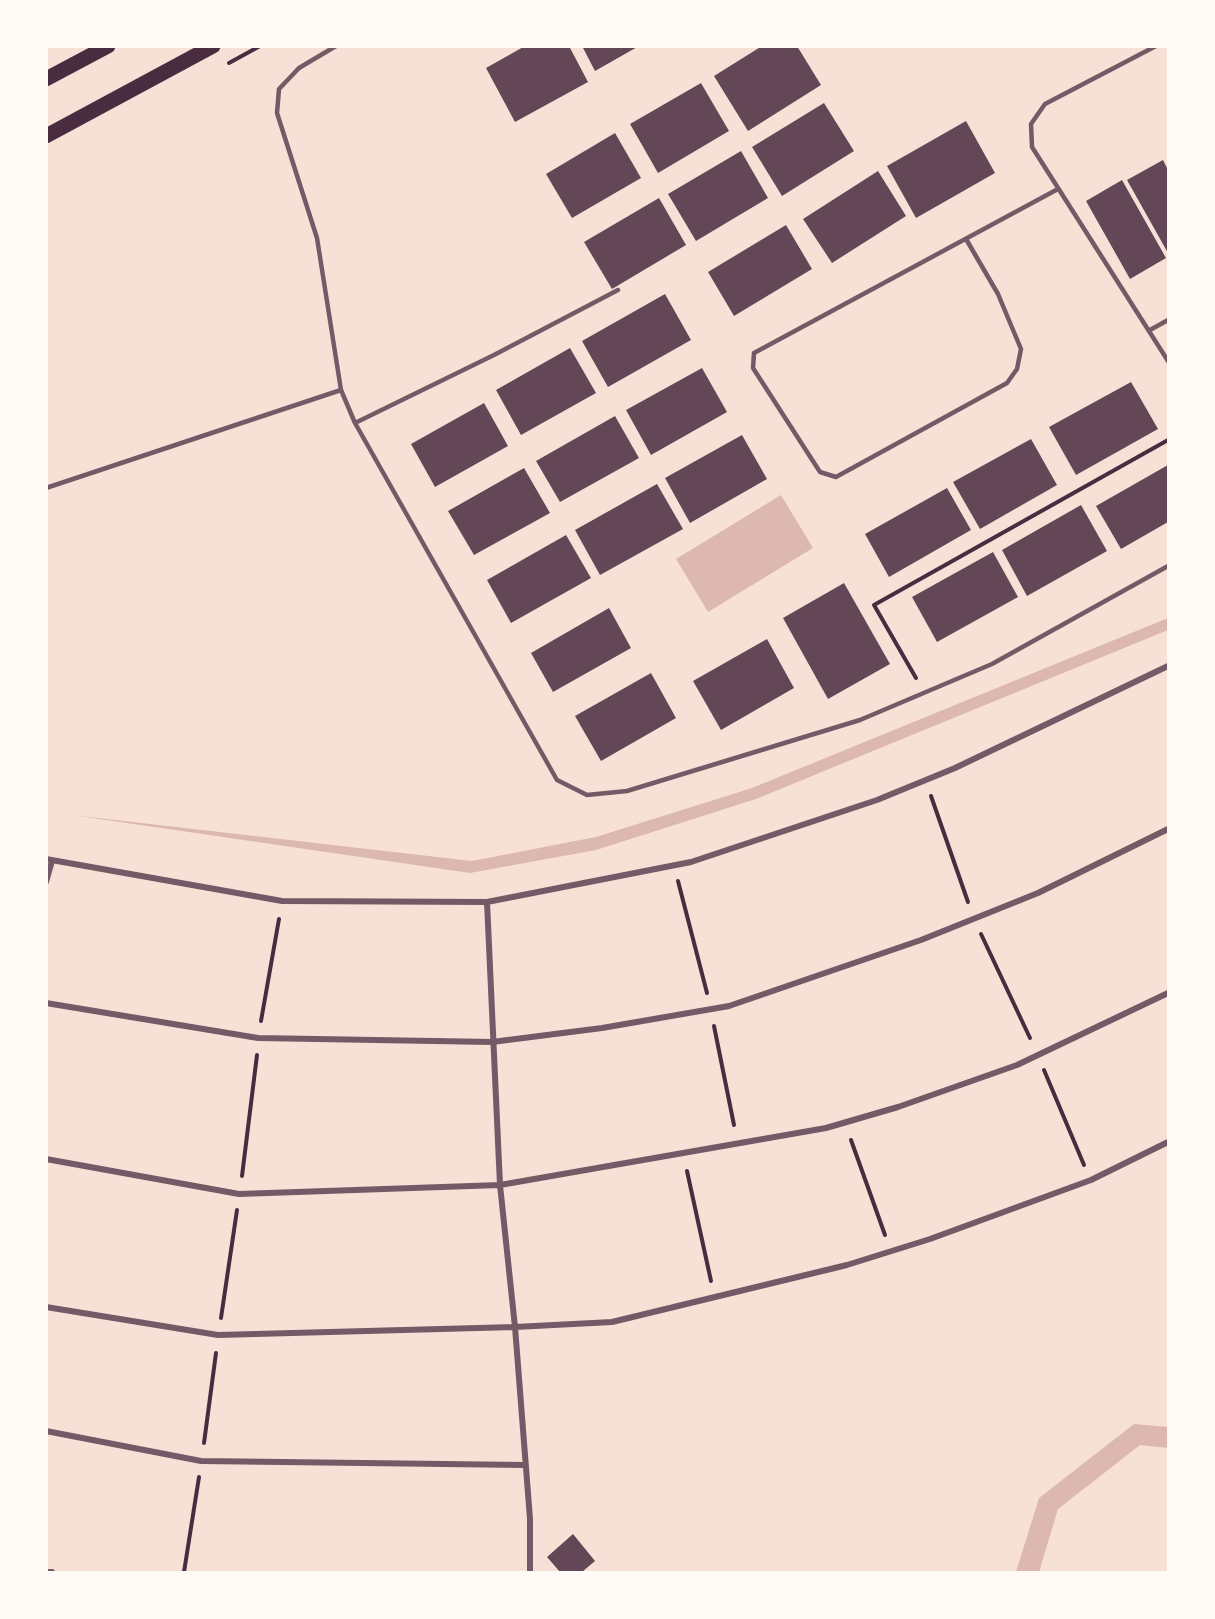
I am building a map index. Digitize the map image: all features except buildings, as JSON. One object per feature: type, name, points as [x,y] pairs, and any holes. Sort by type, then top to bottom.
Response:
[{"type":"main road","points":[[46,79],[108,46]]},
{"type":"main road","points":[[46,136],[213,46]]},
{"type":"street","points":[[46,882],[49,860],[282,901],[487,902],[691,862],[877,800],[926,781],[1168,666]]},
{"type":"street","points":[[46,1003],[258,1038],[492,1042],[602,1028],[729,1006],[921,940],[1038,893],[1168,829]]},
{"type":"street","points":[[487,902],[500,1185],[515,1327],[530,1519],[530,1572]]},
{"type":"street","points":[[46,1159],[239,1194],[500,1185],[826,1128],[977,1080],[1037,1055],[1168,993]]},
{"type":"street","points":[[46,1307],[219,1335],[612,1322],[847,1265],[930,1239],[1091,1180],[1168,1142]]},
{"type":"street","points":[[46,1431],[201,1461],[525,1465]]},
{"type":"street","points":[[46,1572],[52,1572]]},
{"type":"lane","points":[[336,46],[299,68],[279,89],[277,113],[317,238],[341,390],[355,423],[557,780],[587,795],[627,791],[860,720],[992,664],[1168,567]]},
{"type":"lane","points":[[1156,46],[1045,104],[1031,124],[1032,147],[1168,361]]},
{"type":"lane","points":[[966,239],[998,294],[1022,349],[1017,369],[1007,383],[836,477],[820,472],[753,368],[754,353],[1058,189]]},
{"type":"lane","points":[[355,423],[495,355],[618,290]]},
{"type":"lane","points":[[1150,330],[1168,320]]},
{"type":"lane","points":[[46,488],[341,390]]},
{"type":"path","points":[[924,693],[874,605],[1168,440]]},
{"type":"path","points":[[926,781],[974,919],[1037,1055],[1091,1180]]},
{"type":"path","points":[[184,1572],[254,1086],[258,1038],[282,901]]},
{"type":"path","points":[[845,1122],[891,1251]]},
{"type":"path","points":[[683,1153],[715,1297]]},
{"type":"shaded area","points":[[781,495],[813,548],[708,612],[676,559]]},
{"type":"shaded area","points":[[1168,618],[1168,630],[756,799],[596,850],[470,873],[72,815],[472,861],[596,837],[752,788]]},
{"type":"shaded area","points":[[1134,1424],[1168,1427],[1168,1448],[1140,1445],[1058,1509],[1039,1572],[1016,1572],[1039,1498]]}]
